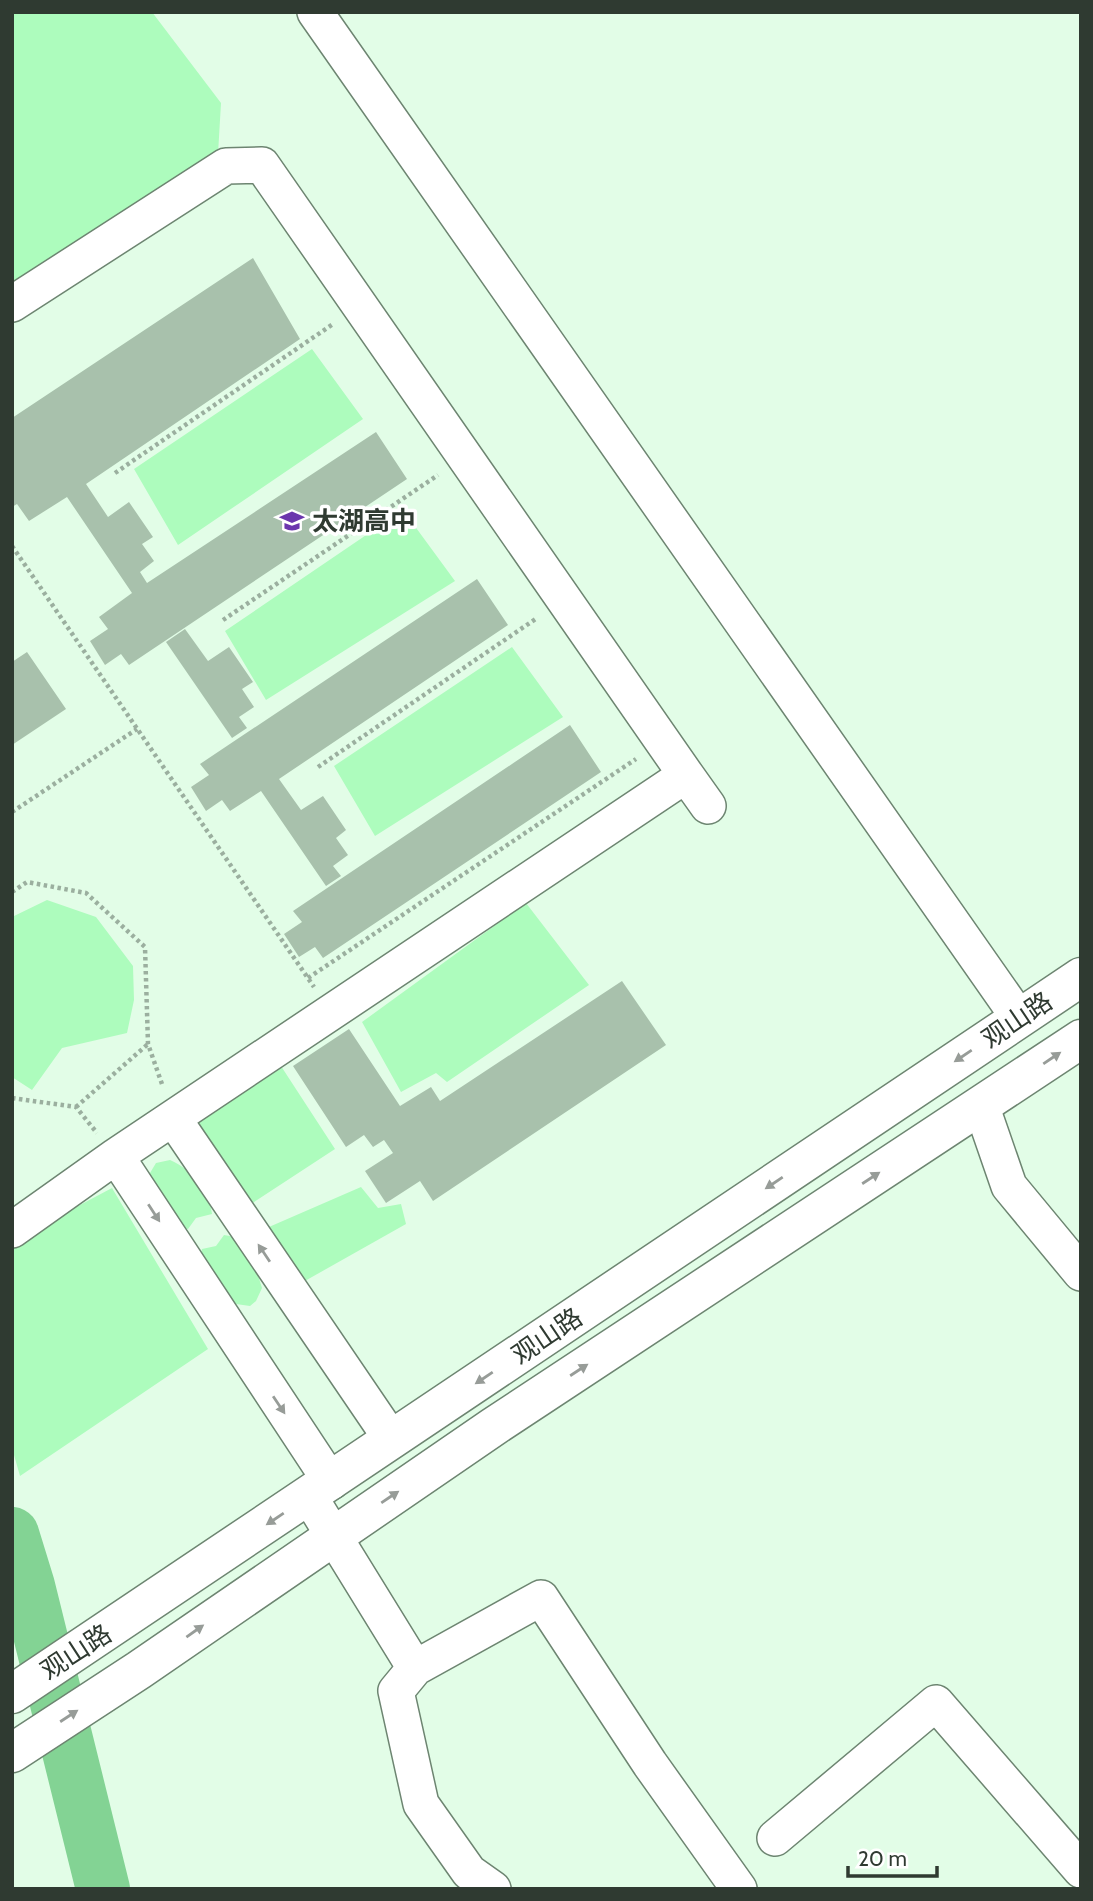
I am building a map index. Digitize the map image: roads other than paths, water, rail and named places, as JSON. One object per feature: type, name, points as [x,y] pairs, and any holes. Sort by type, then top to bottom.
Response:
[{"type":"main road","name":"观山路","points":[[12,1694],[1081,977]]},
{"type":"main road","name":"观山路","points":[[12,1753],[139,1670],[505,1419],[1081,1039]]},
{"type":"street","points":[[332,18],[1019,1018]]},
{"type":"street","points":[[12,304],[226,166],[262,164],[708,806]]},
{"type":"street","points":[[12,1230],[116,1156],[685,775]]},
{"type":"street","points":[[981,1105],[1009,1186],[1081,1273]]},
{"type":"street","points":[[173,1118],[392,1440]]},
{"type":"street","points":[[116,1156],[320,1489],[334,1536],[415,1668]]},
{"type":"street","points":[[493,1889],[469,1872],[421,1804],[396,1691],[415,1668],[541,1598],[650,1764],[739,1889]]},
{"type":"street","points":[[775,1838],[936,1703],[1081,1870]]},
{"type":"waterway","points":[[12,1534],[28,1586],[103,1889]]},
{"type":"place","name":"太湖高中","points":[[292,521]]}]
